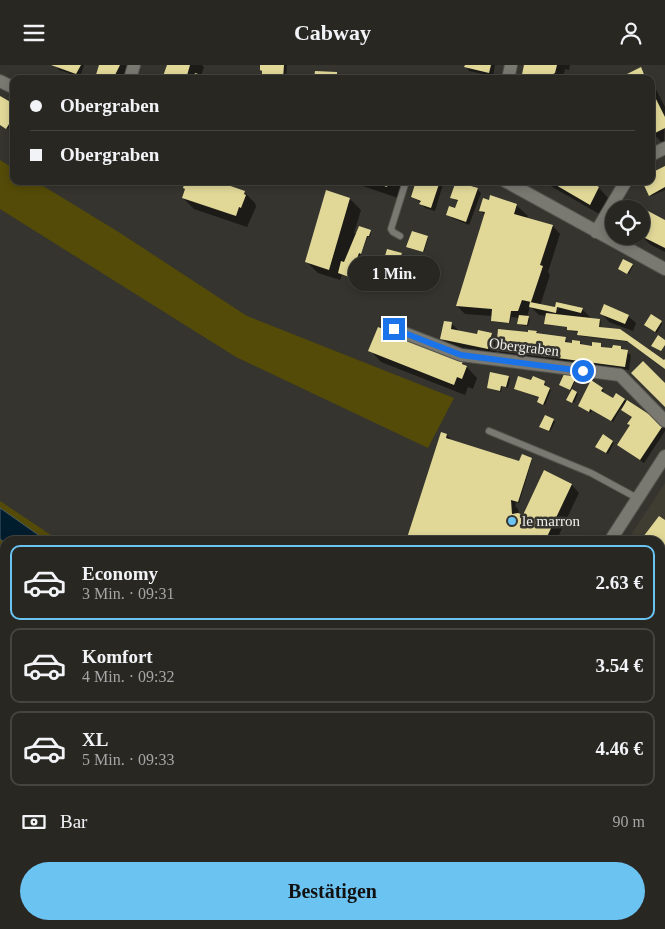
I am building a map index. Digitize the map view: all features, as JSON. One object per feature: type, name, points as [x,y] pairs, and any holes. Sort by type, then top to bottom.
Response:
[{"type":"street","points":[[512,185],[665,269]]},
{"type":"street","points":[[596,232],[624,185]]},
{"type":"street","name":"Obergraben","points":[[394,329],[461,355],[620,375],[665,421]]},
{"type":"street","points":[[613,536],[665,455]]},
{"type":"lane","points":[[400,236],[392,232],[391,229],[405,185]]},
{"type":"lane","points":[[489,431],[590,473],[637,498]]},
{"type":"shaded area","points":[[0,160],[10,166],[10,185],[42,185],[117,231],[247,316],[454,398],[428,448],[236,357],[0,209]]},
{"type":"shaded area","points":[[665,483],[665,536],[630,536]]},
{"type":"shaded area","points":[[0,501],[52,536],[0,536]]},
{"type":"water","points":[[0,508],[40,536],[0,536]]},
{"type":"building","points":[[51,65],[81,65],[76,74]]},
{"type":"building","points":[[99,65],[120,65],[115,75],[96,75]]},
{"type":"building","points":[[167,65],[190,65],[187,75],[163,75]]},
{"type":"building","points":[[260,65],[284,65],[283,75],[262,75]]},
{"type":"building","points":[[465,65],[491,65],[489,73],[464,67]]},
{"type":"building","points":[[524,65],[557,65],[555,73],[551,75],[522,75]]},
{"type":"building","points":[[641,67],[644,75],[625,75]]},
{"type":"building","points":[[315,71],[337,72],[337,75],[314,75]]},
{"type":"building","points":[[0,96],[10,102],[10,122],[6,129],[0,125]]},
{"type":"building","points":[[655,97],[665,117],[665,128],[655,133]]},
{"type":"building","points":[[665,166],[665,187],[649,196],[644,185],[655,185],[655,171]]},
{"type":"building","points":[[184,185],[228,185],[245,191],[244,194],[246,195],[236,216],[182,198],[185,189],[183,188]]},
{"type":"building","points":[[415,185],[439,185],[431,208],[419,204],[421,201],[411,197]]},
{"type":"building","points":[[455,185],[471,185],[478,188],[466,222],[446,215],[449,206],[455,208],[458,200],[450,198]]},
{"type":"building","points":[[556,185],[596,185],[599,187],[590,205]]},
{"type":"building","points":[[326,190],[350,198],[329,270],[305,262]]},
{"type":"building","points":[[490,195],[517,204],[514,214],[553,225],[540,265],[543,266],[531,302],[522,300],[518,311],[511,311],[509,323],[491,321],[492,309],[456,306],[485,212],[479,211],[483,198],[489,200]]},
{"type":"building","points":[[650,212],[665,220],[665,248],[650,240]]},
{"type":"building","points":[[359,226],[371,230],[349,277],[338,273],[341,261],[344,262]]},
{"type":"building","points":[[412,231],[428,236],[423,252],[406,247]]},
{"type":"building","points":[[387,249],[402,253],[399,260],[413,264],[408,280],[395,276],[391,290],[381,286],[388,265],[383,263]]},
{"type":"building","points":[[623,259],[633,264],[627,274],[618,269]]},
{"type":"building","points":[[530,302],[555,307],[556,302],[583,308],[581,313],[557,307],[556,313],[529,307]]},
{"type":"building","points":[[604,304],[629,315],[625,324],[600,314]]},
{"type":"building","points":[[546,313],[600,319],[599,327],[620,329],[665,359],[665,369],[627,341],[577,335],[578,331],[567,330],[567,327],[544,324]]},
{"type":"building","points":[[651,314],[662,321],[655,332],[644,325]]},
{"type":"building","points":[[519,315],[529,316],[527,325],[517,324]]},
{"type":"building","points":[[444,321],[452,322],[451,329],[477,334],[478,330],[492,333],[488,349],[440,339]]},
{"type":"building","points":[[378,327],[463,361],[462,364],[467,366],[462,379],[457,377],[454,385],[368,351]]},
{"type":"building","points":[[498,329],[537,331],[536,333],[566,337],[565,342],[572,343],[572,340],[580,341],[580,344],[592,346],[592,342],[601,343],[601,347],[612,348],[613,345],[621,346],[621,349],[628,350],[625,367],[496,350]]},
{"type":"building","points":[[658,335],[665,340],[665,345],[661,351],[651,346]]},
{"type":"building","points":[[643,361],[665,383],[665,407],[631,373]]},
{"type":"building","points":[[490,372],[509,376],[506,387],[501,386],[500,391],[487,388]]},
{"type":"building","points":[[565,372],[576,377],[570,390],[559,385]]},
{"type":"building","points":[[518,376],[531,380],[533,376],[545,381],[544,385],[550,388],[543,405],[537,402],[539,397],[514,389]]},
{"type":"building","points":[[591,380],[603,388],[601,391],[613,398],[616,393],[625,399],[611,421],[590,409],[589,412],[578,406]]},
{"type":"building","points":[[572,389],[577,392],[572,403],[566,400]]},
{"type":"building","points":[[627,400],[664,424],[640,460],[617,445],[630,425],[627,424],[632,417],[621,410]]},
{"type":"building","points":[[545,415],[554,419],[549,431],[539,427]]},
{"type":"building","points":[[441,432],[447,434],[446,438],[519,461],[522,454],[532,458],[518,502],[511,500],[512,514],[518,513],[523,515],[544,470],[572,484],[547,536],[408,536]]},
{"type":"building","points":[[603,434],[613,441],[606,453],[595,447]]},
{"type":"building","points":[[659,516],[665,520],[665,536],[644,536]]},
{"type":"place","name":"le marron","points":[[512,521]]},
{"type":"route","points":[[394,329],[461,355],[583,371]]}]
